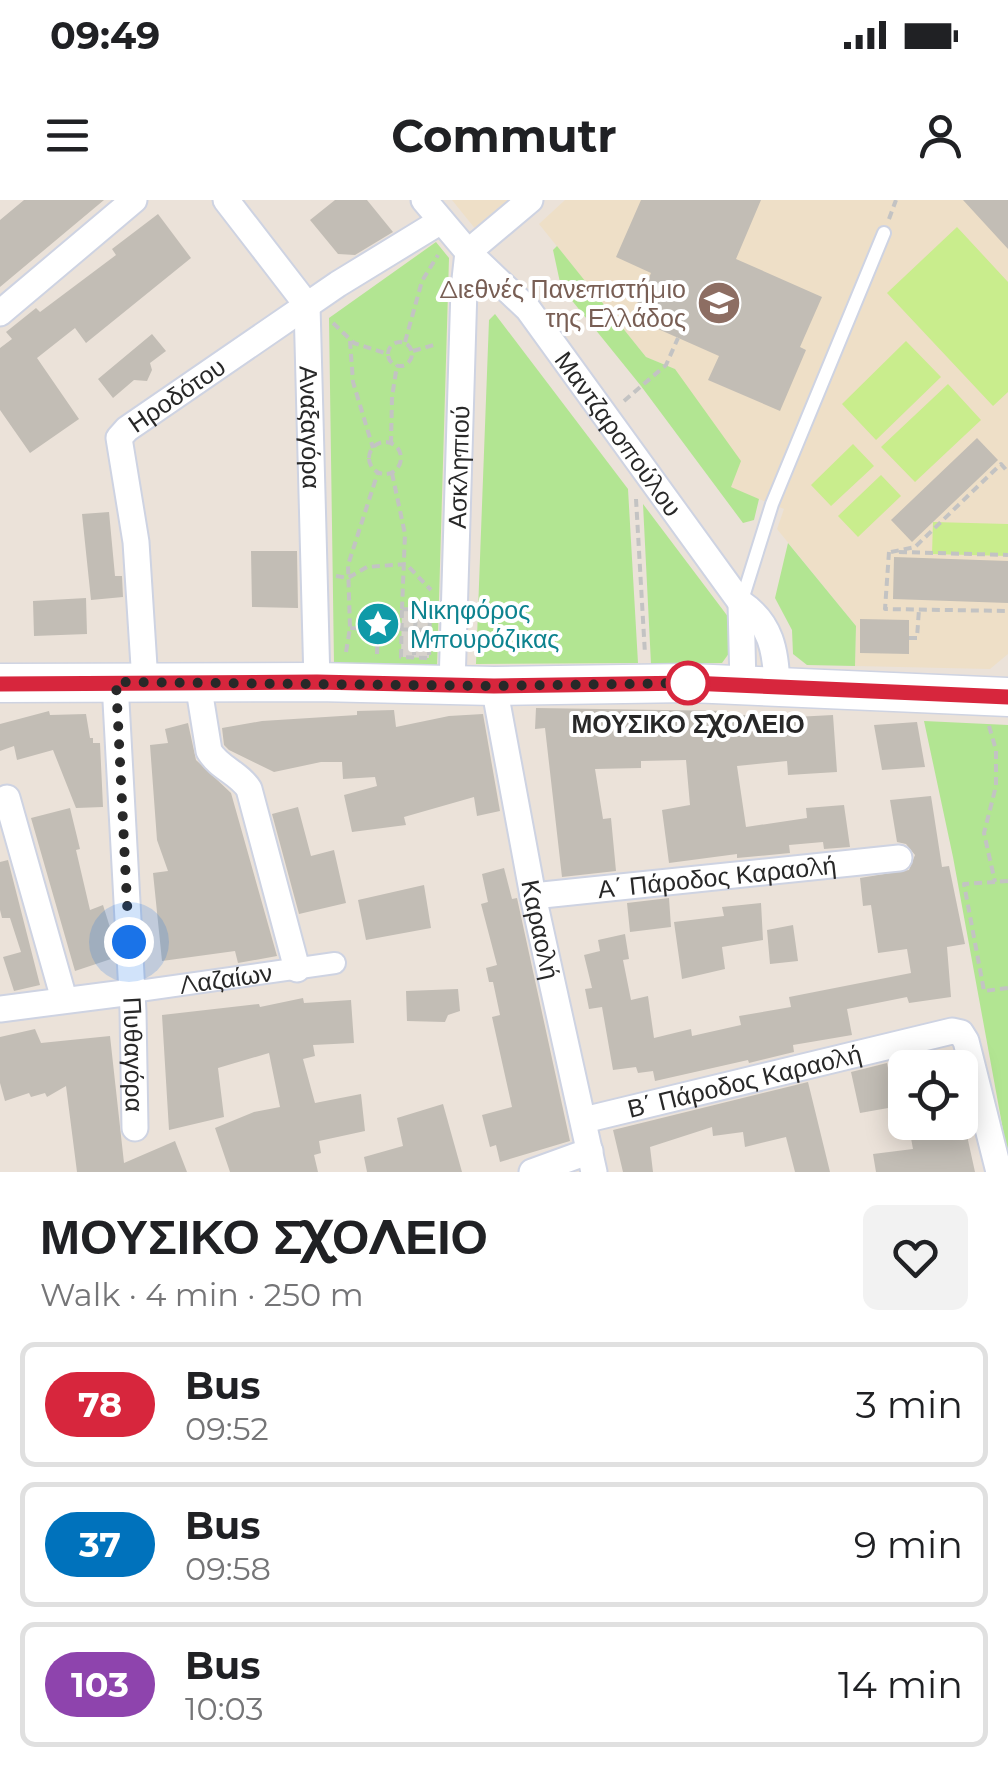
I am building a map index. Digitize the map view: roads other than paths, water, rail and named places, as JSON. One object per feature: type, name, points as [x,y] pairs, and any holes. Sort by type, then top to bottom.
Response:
[{"type":"main road","points":[[0,684],[325,682],[413,670],[452,684],[494,686],[760,685],[997,696]]},
{"type":"street","points":[[0,312],[134,200]]},
{"type":"street","points":[[226,200],[307,306]]},
{"type":"street","name":"Μαντζαροπούλου","points":[[424,200],[455,237],[528,309],[741,603],[758,614],[776,658],[760,685]]},
{"type":"street","name":"Ηροδότου","points":[[130,682],[136,542],[119,438],[307,306],[530,200]]},
{"type":"street","name":"Ασκληπιού","points":[[452,684],[441,630],[454,598],[464,288],[455,237]]},
{"type":"street","name":"Αναξαγόρα","points":[[307,306],[315,573],[325,682]]},
{"type":"street","name":"Πυθαγόρα","points":[[130,682],[136,1128]]},
{"type":"street","points":[[198,682],[214,760],[242,778],[250,789],[297,969]]},
{"type":"street","name":"Καραολή","points":[[494,686],[533,896],[592,1162]]},
{"type":"street","points":[[8,798],[64,998]]},
{"type":"street","name":"Α΄ Πάροδος Καραολή","points":[[533,896],[899,858]]},
{"type":"street","name":"Λαζαίων","points":[[0,1009],[335,964]]},
{"type":"street","name":"Β΄ Πάροδος Καραολή","points":[[584,1120],[952,1031],[961,1033],[966,1041],[999,1172]]},
{"type":"street","points":[[532,1172],[592,1162]]},
{"type":"lane","points":[[741,603],[772,504],[884,233]]},
{"type":"place","name":"Διεθνές Πανεπιστήμιο της Ελλάδος","points":[[719,303]]},
{"type":"place","name":"Νικηφόρος Μπουρόζικας","points":[[378,624]]},
{"type":"place","name":"ΜΟΥΣΙΚΟ ΣΧΟΛΕΙΟ","points":[[688,683]]}]
